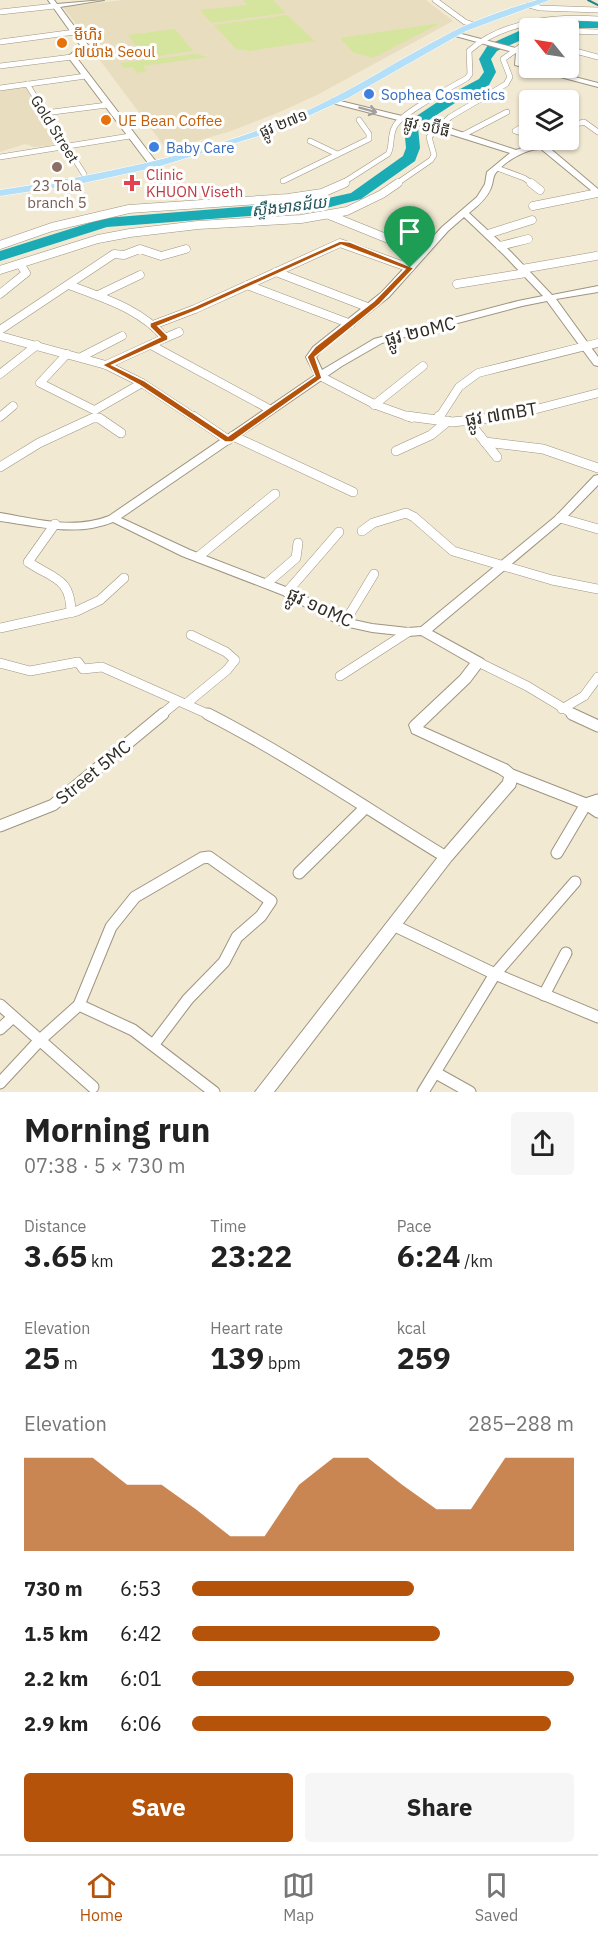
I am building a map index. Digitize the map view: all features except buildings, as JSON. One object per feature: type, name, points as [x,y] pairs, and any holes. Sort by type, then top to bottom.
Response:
[{"type":"main road","name":"ផ្លូវ ២៧១","points":[[0,187],[151,163],[234,135],[289,114],[470,24],[529,3],[546,0]]},
{"type":"main road","name":"ផ្លូវ ២៧១","points":[[0,193],[151,163],[270,129],[335,101],[470,24]]},
{"type":"street","points":[[0,12],[53,3],[101,0]]},
{"type":"street","points":[[435,0],[470,24]]},
{"type":"street","points":[[0,66],[72,57],[85,47],[53,3]]},
{"type":"street","points":[[529,3],[540,8],[598,10]]},
{"type":"street","points":[[0,244],[52,227],[129,209],[288,198],[322,193],[351,180],[388,154],[392,149],[390,140],[392,128],[467,78],[470,74],[469,51],[482,42],[509,29],[536,21],[569,17],[598,19]]},
{"type":"street","points":[[579,31],[598,32]]},
{"type":"street","points":[[0,42],[75,32]]},
{"type":"street","points":[[454,34],[519,50]]},
{"type":"street","points":[[0,270],[98,239],[130,233],[329,215],[365,204],[411,176],[435,155],[429,137],[439,128],[458,112],[506,84],[510,77],[503,59],[519,47]]},
{"type":"street","points":[[515,50],[519,63]]},
{"type":"street","points":[[579,52],[598,57]]},
{"type":"street","points":[[72,57],[151,163]]},
{"type":"street","points":[[0,88],[86,76]]},
{"type":"street","points":[[572,78],[598,85]]},
{"type":"street","name":"Gold Street","points":[[27,84],[84,174]]},
{"type":"street","name":"ផ្លូវ ១ប៊ីធី","points":[[335,101],[439,128],[518,153]]},
{"type":"street","points":[[45,113],[107,105]]},
{"type":"street","points":[[463,135],[507,112]]},
{"type":"street","points":[[283,181],[337,154],[361,145],[369,139],[369,134],[359,120]]},
{"type":"street","points":[[579,123],[584,122],[598,132]]},
{"type":"street","points":[[0,157],[130,136]]},
{"type":"street","points":[[310,141],[337,154]]},
{"type":"street","points":[[320,376],[311,357],[326,342],[370,308],[447,227],[482,199],[490,186],[490,174],[524,150]]},
{"type":"street","points":[[547,150],[598,193]]},
{"type":"street","points":[[497,168],[524,178],[540,190]]},
{"type":"street","points":[[533,206],[598,193]]},
{"type":"street","points":[[464,213],[488,234],[549,298],[582,346],[598,363]]},
{"type":"street","points":[[329,215],[423,253]]},
{"type":"street","points":[[488,234],[532,220]]},
{"type":"street","points":[[500,246],[528,239]]},
{"type":"street","points":[[153,325],[344,242],[410,268]]},
{"type":"street","points":[[0,330],[116,253],[124,255],[140,249],[161,256],[186,249]]},
{"type":"street","points":[[457,284],[596,256]]},
{"type":"street","points":[[0,294],[26,273],[20,264]]},
{"type":"street","points":[[276,272],[370,308]]},
{"type":"street","points":[[99,295],[140,275]]},
{"type":"street","points":[[69,285],[99,295],[153,325],[165,338]]},
{"type":"street","points":[[247,285],[351,324]]},
{"type":"street","name":"ផ្លូវ ២០MC","points":[[112,518],[320,376],[378,341],[549,298],[598,289]]},
{"type":"street","points":[[106,365],[179,332]]},
{"type":"street","points":[[0,336],[106,365],[142,383],[231,438],[353,492]]},
{"type":"street","points":[[81,357],[123,336]]},
{"type":"street","points":[[438,419],[448,400],[468,378],[598,343]]},
{"type":"street","points":[[0,374],[37,345]]},
{"type":"street","points":[[152,345],[271,410]]},
{"type":"street","points":[[67,354],[40,383],[96,414],[121,433]]},
{"type":"street","points":[[374,405],[423,366]]},
{"type":"street","name":"ផ្លូវ ៧៣BT","points":[[320,376],[374,405],[414,418],[448,421],[469,422],[521,414],[598,393]]},
{"type":"street","points":[[0,467],[39,443],[96,414],[142,383]]},
{"type":"street","points":[[0,417],[13,406]]},
{"type":"street","points":[[396,451],[431,435],[448,421]]},
{"type":"street","points":[[469,422],[497,457]]},
{"type":"street","points":[[485,442],[527,444],[545,448],[598,468]]},
{"type":"street","points":[[598,478],[560,518],[424,631],[478,662],[527,686],[562,709],[598,726]]},
{"type":"street","points":[[198,557],[275,494]]},
{"type":"street","points":[[362,531],[373,523],[406,513],[414,517],[453,551],[552,580],[598,589]]},
{"type":"street","points":[[0,517],[84,528],[99,525],[112,518]]},
{"type":"street","name":"ផ្លូវ ១០MC","points":[[112,518],[198,557],[267,583],[345,622],[408,632],[424,631]]},
{"type":"street","points":[[560,518],[598,529]]},
{"type":"street","points":[[55,524],[28,562],[61,579],[67,585],[72,603],[71,613]]},
{"type":"street","points":[[287,592],[339,532]]},
{"type":"street","points":[[267,583],[296,558],[298,543]]},
{"type":"street","points":[[345,622],[374,573]]},
{"type":"street","points":[[0,628],[71,613],[100,599],[124,578]]},
{"type":"street","points":[[340,676],[359,666],[408,632]]},
{"type":"street","name":"Street 5MC","points":[[0,826],[53,805],[182,702],[227,670],[234,660],[226,652],[191,635]]},
{"type":"street","points":[[0,663],[30,671],[76,661],[83,669],[102,667],[182,702],[267,744],[364,808],[446,857]]},
{"type":"street","points":[[478,662],[465,679],[416,725],[417,730],[512,775],[586,804],[598,812]]},
{"type":"street","points":[[562,709],[584,696],[598,676]]},
{"type":"street","points":[[264,1092],[446,857],[510,783],[512,775]]},
{"type":"street","points":[[557,853],[586,804],[598,800]]},
{"type":"street","points":[[299,873],[364,808]]},
{"type":"street","points":[[0,1083],[40,1040],[79,1005],[111,927],[135,897],[202,858],[209,857],[271,901],[261,916],[237,937],[222,963],[189,998],[154,1044]]},
{"type":"street","points":[[423,1092],[495,974],[575,882]]},
{"type":"street","points":[[393,926],[495,974],[598,1017]]},
{"type":"street","points":[[544,995],[566,953]]},
{"type":"street","points":[[0,1005],[93,1087]]},
{"type":"street","points":[[79,1005],[133,1030],[214,1092]]},
{"type":"street","points":[[0,1029],[13,1017]]},
{"type":"street","points":[[436,1072],[470,1092]]},
{"type":"shaded area","points":[[123,0],[426,0],[453,21],[317,95],[275,114],[231,131],[167,150],[63,7]]},
{"type":"shaded area","points":[[27,86],[37,104],[35,107],[53,133],[60,137],[58,142],[49,146],[34,147],[25,144],[0,152],[0,90]]},
{"type":"green space","points":[[243,0],[273,0],[286,13],[211,23],[200,10],[247,5]]},
{"type":"green space","points":[[287,15],[315,41],[249,51],[236,49],[214,25]]},
{"type":"green space","points":[[441,23],[373,58],[354,53],[340,38]]},
{"type":"green space","points":[[175,29],[193,51],[139,59],[137,56],[150,53],[143,45],[136,46],[128,35]]},
{"type":"green space","points":[[195,54],[209,57],[143,66],[147,71],[137,73],[133,67],[124,68],[120,63]]},
{"type":"waterway","points":[[588,0],[598,5]]},
{"type":"waterway","name":"ស្ទឹងមានជ័យ","points":[[579,24],[598,24]]},
{"type":"waterway","name":"ស្ទឹងមានជ័យ","points":[[0,256],[105,223],[315,206],[356,196],[410,158],[413,148],[411,126],[450,100],[484,82],[490,72],[485,59],[492,48],[519,36]]},
{"type":"place","name":"មីហិរ ៧យ៉ាង Seoul","points":[[62,43]]},
{"type":"place","name":"Sophea Cosmetics","points":[[369,94]]},
{"type":"place","name":"UE Bean Coffee","points":[[106,120]]},
{"type":"place","name":"Baby Care","points":[[154,147]]},
{"type":"place","name":"23 Tola branch 5","points":[[57,167]]},
{"type":"place","name":"Clinic KHUON Viseth","points":[[132,183]]},
{"type":"route","points":[[344,242],[410,268],[377,303],[326,342],[311,357],[320,376],[228,440],[142,383],[106,365],[165,338],[153,325],[195,309],[340,243],[344,242]]}]
